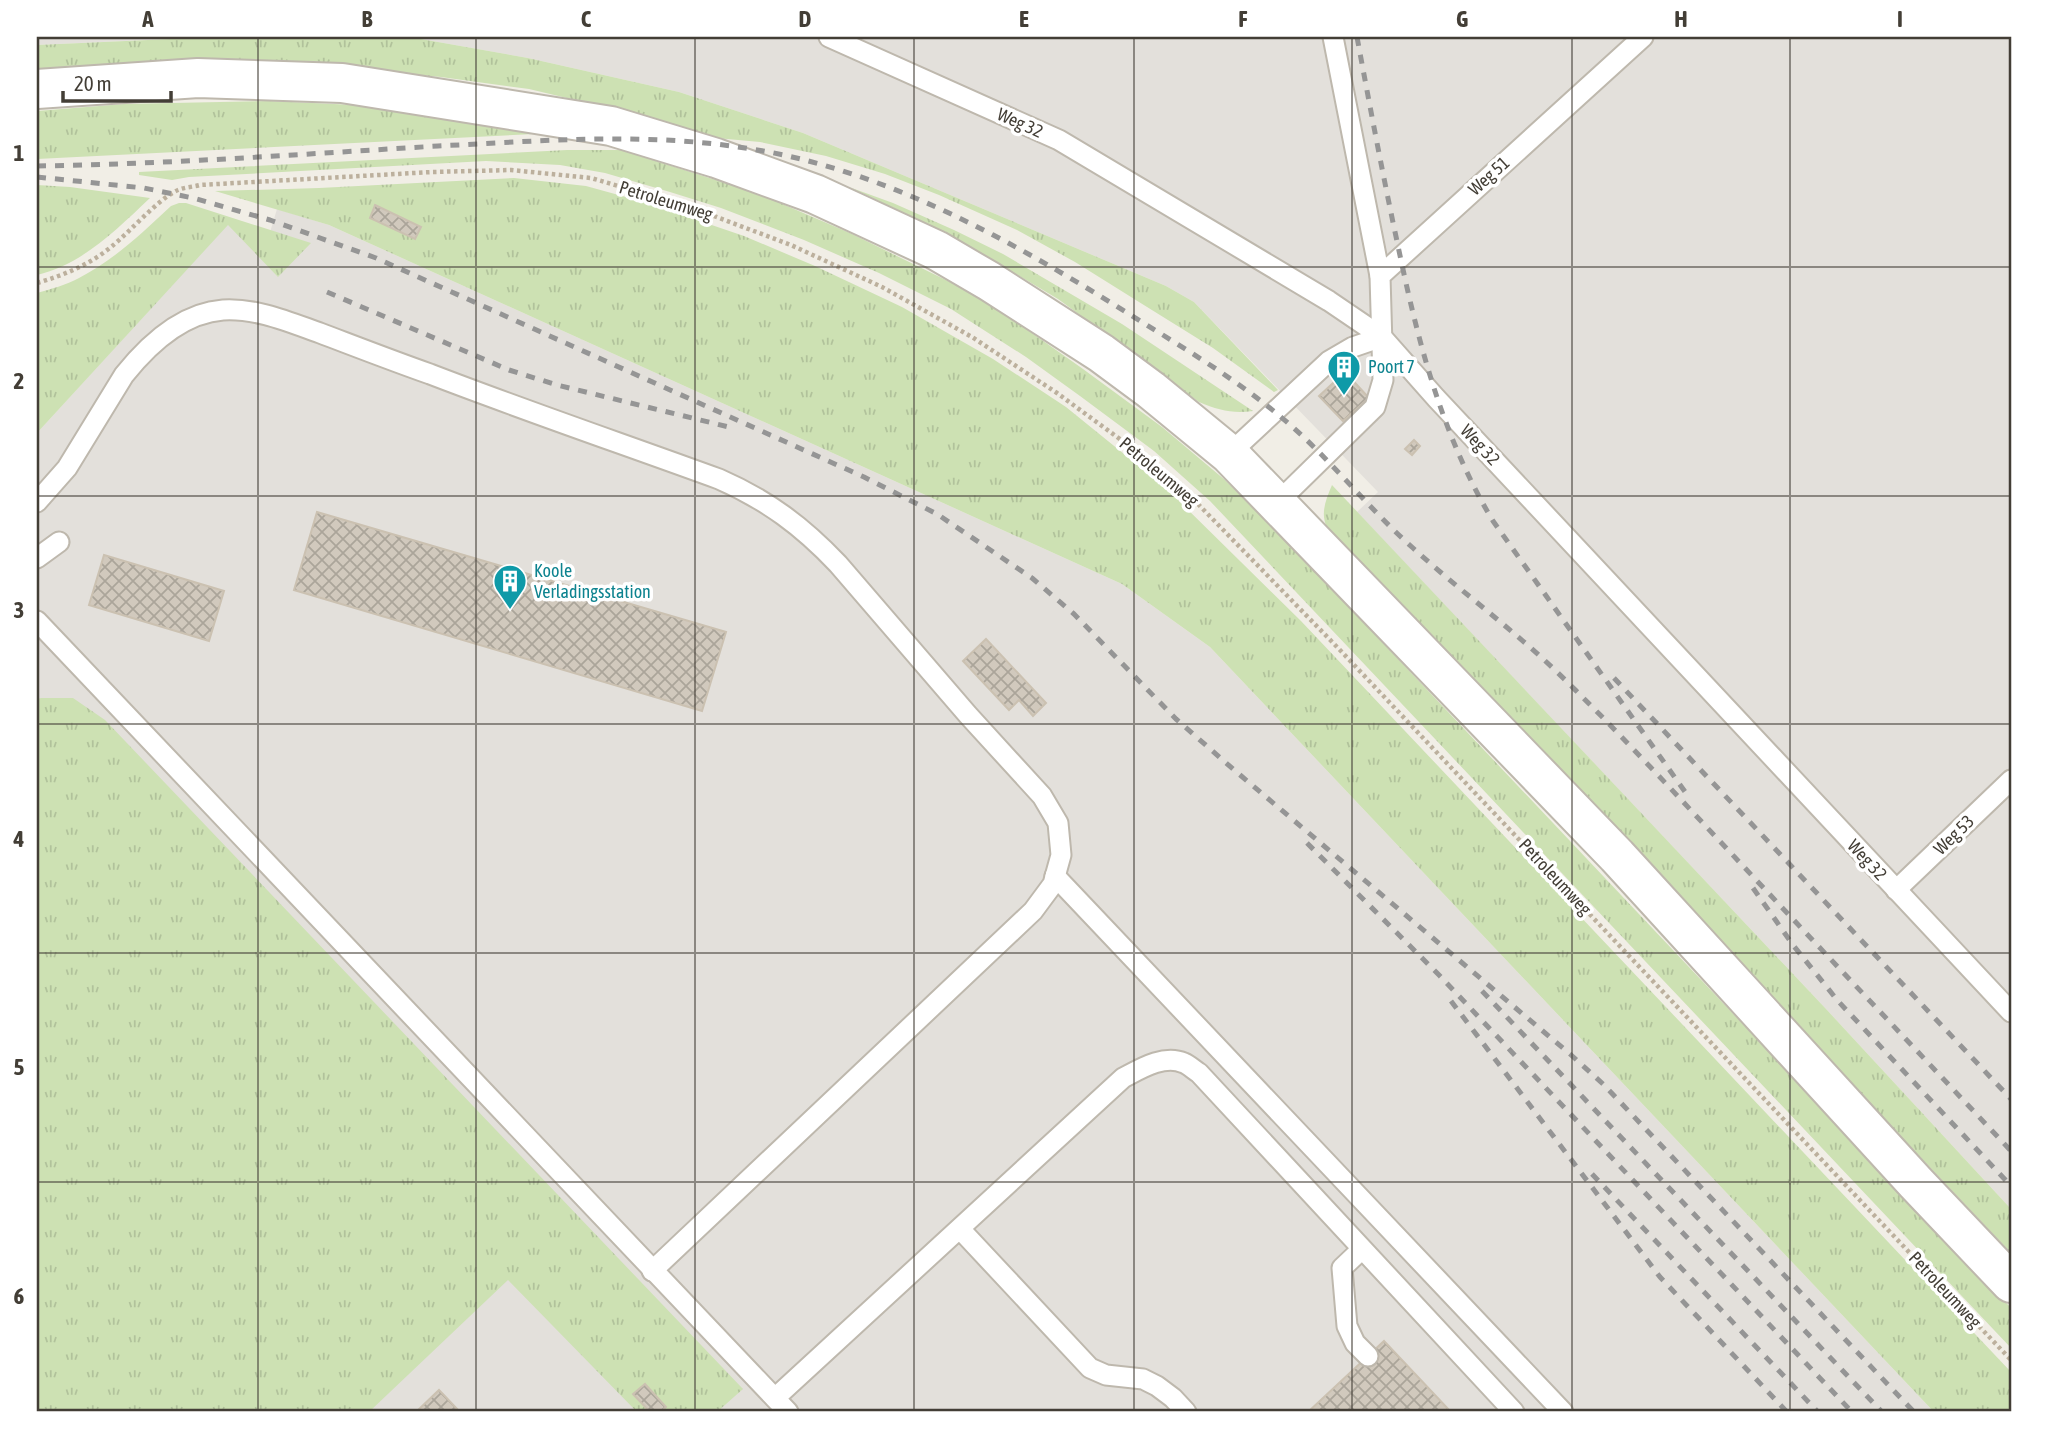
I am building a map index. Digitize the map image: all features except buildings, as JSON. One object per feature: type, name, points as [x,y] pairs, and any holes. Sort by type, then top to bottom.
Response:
[{"type":"street","points":[[37,89],[198,78],[342,83],[611,127],[716,158],[815,194],[936,250],[1046,316],[1151,390],[1229,454],[1617,856],[2011,1283]]},
{"type":"lane","name":"Weg 32","points":[[830,37],[1059,140],[1329,301],[1382,337],[2011,1012]]},
{"type":"lane","points":[[1276,504],[1375,407],[1383,380],[1380,276],[1334,37]]},
{"type":"lane","name":"Weg 51","points":[[1380,276],[1643,37]]},
{"type":"lane","points":[[37,502],[67,468],[124,375],[149,347],[170,330],[193,317],[221,310],[249,311],[282,319],[719,479],[776,509],[819,544],[1042,796],[1058,823],[1062,855],[1053,884],[1033,911],[652,1271]]},
{"type":"lane","points":[[1229,454],[1329,361],[1353,347],[1382,337]]},
{"type":"lane","points":[[37,558],[59,542]]},
{"type":"lane","points":[[38,626],[782,1405],[960,1229],[1123,1078],[1166,1060],[1182,1062],[1199,1073],[1514,1412]]},
{"type":"lane","name":"Weg 53","points":[[1896,890],[2011,780]]},
{"type":"lane","points":[[1055,876],[1563,1412]]},
{"type":"lane","points":[[960,1229],[1090,1368],[1106,1375],[1143,1379],[1157,1385],[1186,1412]]},
{"type":"lane","points":[[1362,1249],[1342,1268],[1347,1326],[1355,1343],[1368,1356]]},
{"type":"path","name":"Petroleumweg","points":[[37,283],[70,272],[100,256],[169,195],[200,185],[511,170],[591,178],[690,207],[791,245],[882,287],[926,311],[972,337],[1057,393],[1143,456],[1198,504],[1349,659],[2011,1360]]},
{"type":"shaded area","points":[[37,37],[211,37],[37,45]]},
{"type":"shaded area","points":[[390,37],[2011,37],[2011,1209],[1357,512],[1378,492],[1194,302],[1166,286],[803,133],[679,92],[528,58],[421,39]]},
{"type":"shaded area","points":[[277,209],[329,225],[1122,584],[1210,647],[1934,1412],[37,1412],[37,433],[228,224],[262,259]]},
{"type":"green space","points":[[214,37],[421,39],[528,58],[679,92],[803,133],[1166,286],[1194,302],[1278,390],[1274,392],[1213,348],[1075,262],[1017,230],[885,174],[826,156],[760,142],[716,138],[529,89],[441,77],[327,67],[37,75],[37,45]]},
{"type":"green space","points":[[270,101],[355,105],[554,133],[37,159],[37,111],[124,104]]},
{"type":"green space","points":[[567,150],[621,150],[757,193],[850,233],[950,282],[1005,314],[1162,427],[1225,480],[1297,552],[2011,1308],[2011,1348],[1210,501],[1154,451],[1080,396],[1026,357],[951,309],[804,240],[721,208],[605,173],[560,165],[486,161],[172,180],[139,175],[139,172]]},
{"type":"green space","points":[[514,178],[586,186],[644,202],[744,236],[815,266],[902,307],[993,359],[1066,407],[1124,454],[1177,499],[1301,621],[2011,1372],[2011,1412],[1934,1412],[1210,647],[1122,584],[329,225],[215,191]]},
{"type":"green space","points":[[37,185],[150,198],[111,234],[84,254],[54,270],[37,275]]},
{"type":"green space","points":[[849,187],[893,203],[1003,254],[1122,324],[1253,411],[1226,411],[1199,402],[1058,299],[945,232]]},
{"type":"green space","points":[[179,203],[311,243],[278,277],[228,225],[37,433],[37,293],[69,283],[92,271],[127,245],[171,206]]},
{"type":"green space","points":[[1332,485],[2011,1209],[2011,1253],[1327,528],[1324,511]]},
{"type":"green space","points":[[73,698],[105,720],[743,1389],[717,1412],[637,1412],[508,1280],[369,1412],[37,1412],[37,699]]},
{"type":"railway","points":[[1357,37],[1414,318],[1434,388],[1459,456],[1493,521],[1688,796]]},
{"type":"railway","points":[[37,166],[187,161],[553,140],[669,140],[745,148],[798,158],[850,173],[952,214],[1049,266],[1198,357],[1288,423],[1430,564],[1539,655],[1580,695],[2011,1151]]},
{"type":"railway","points":[[37,177],[144,188],[193,198],[270,220],[376,258],[864,477],[937,514],[1032,578],[1074,614],[1176,719],[1603,1084],[1914,1412]]},
{"type":"railway","points":[[327,292],[509,370],[557,385],[733,428]]},
{"type":"railway","points":[[1614,678],[2011,1099]]},
{"type":"railway","points":[[1307,843],[1440,976],[1852,1412]]},
{"type":"railway","points":[[1753,888],[1793,945],[1838,1001],[2011,1186]]},
{"type":"railway","points":[[1482,991],[1882,1412]]},
{"type":"railway","points":[[1451,1001],[1660,1277],[1787,1412]]},
{"type":"railway","points":[[1592,1174],[1818,1412]]},
{"type":"place","name":"Poort 7","points":[[1344,397]]},
{"type":"place","name":"Koole Verladingsstation","points":[[510,611]]}]
